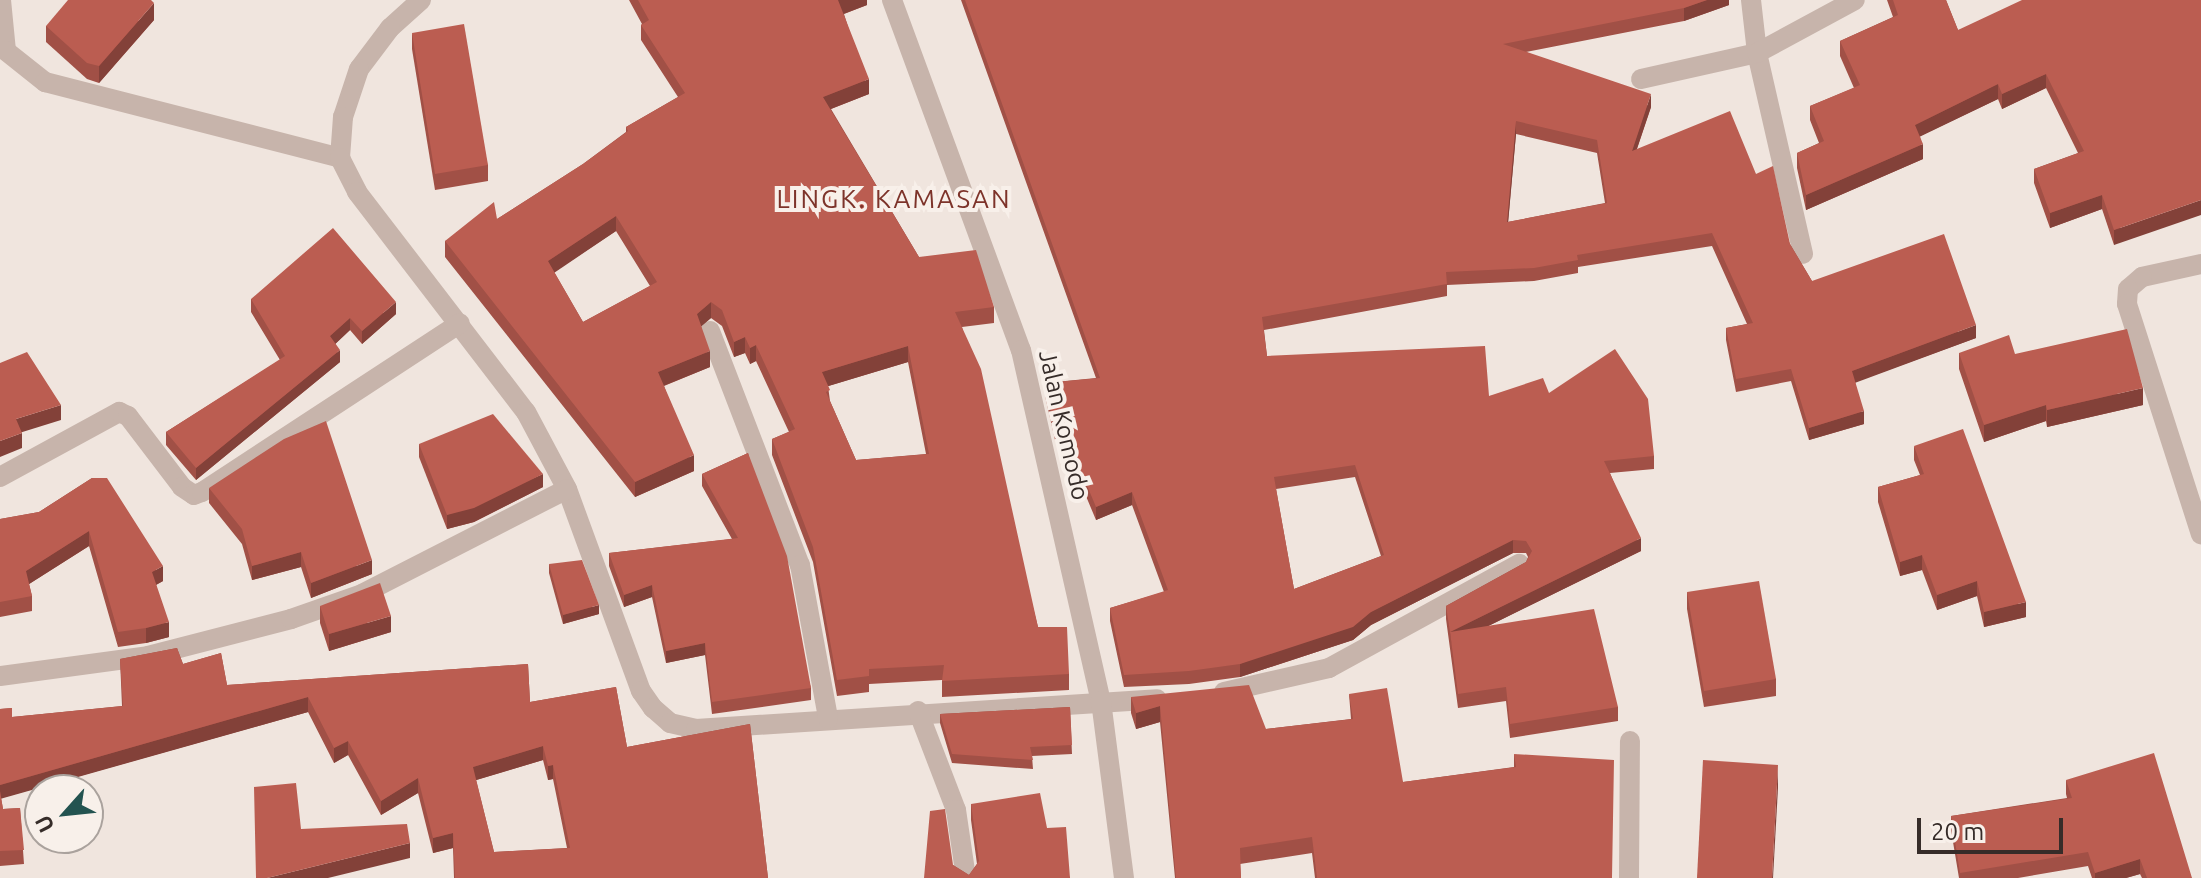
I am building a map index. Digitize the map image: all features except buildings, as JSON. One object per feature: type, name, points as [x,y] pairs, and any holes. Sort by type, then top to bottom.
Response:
[{"type":"street","points":[[0,74],[6,51],[1,0]]},
{"type":"street","points":[[421,0],[390,28],[359,69],[343,117],[340,158],[357,192],[526,412],[567,489],[641,691],[670,723],[696,729],[918,711],[1175,698]]},
{"type":"street","name":"Jalan Komodo","points":[[892,0],[1021,350],[1101,701],[1124,878]]},
{"type":"street","points":[[1751,0],[1757,53],[1803,254]]},
{"type":"street","points":[[1641,79],[1757,53],[1855,0]]},
{"type":"street","points":[[6,51],[45,82],[340,158]]},
{"type":"street","points":[[2201,264],[2142,277],[2128,289],[2127,304],[2201,534]]},
{"type":"street","points":[[0,477],[119,412],[128,416],[182,487],[194,495],[460,323]]},
{"type":"street","points":[[710,331],[800,565],[828,718]]},
{"type":"street","points":[[0,676],[148,656],[291,619],[362,594],[567,489]]},
{"type":"street","points":[[1205,695],[1329,668],[1519,564]]},
{"type":"street","points":[[918,711],[956,810],[966,878]]},
{"type":"street","points":[[1629,878],[1630,741]]},
{"type":"district","name":"LINGK. KAMASAN","points":[[894,199]]}]
